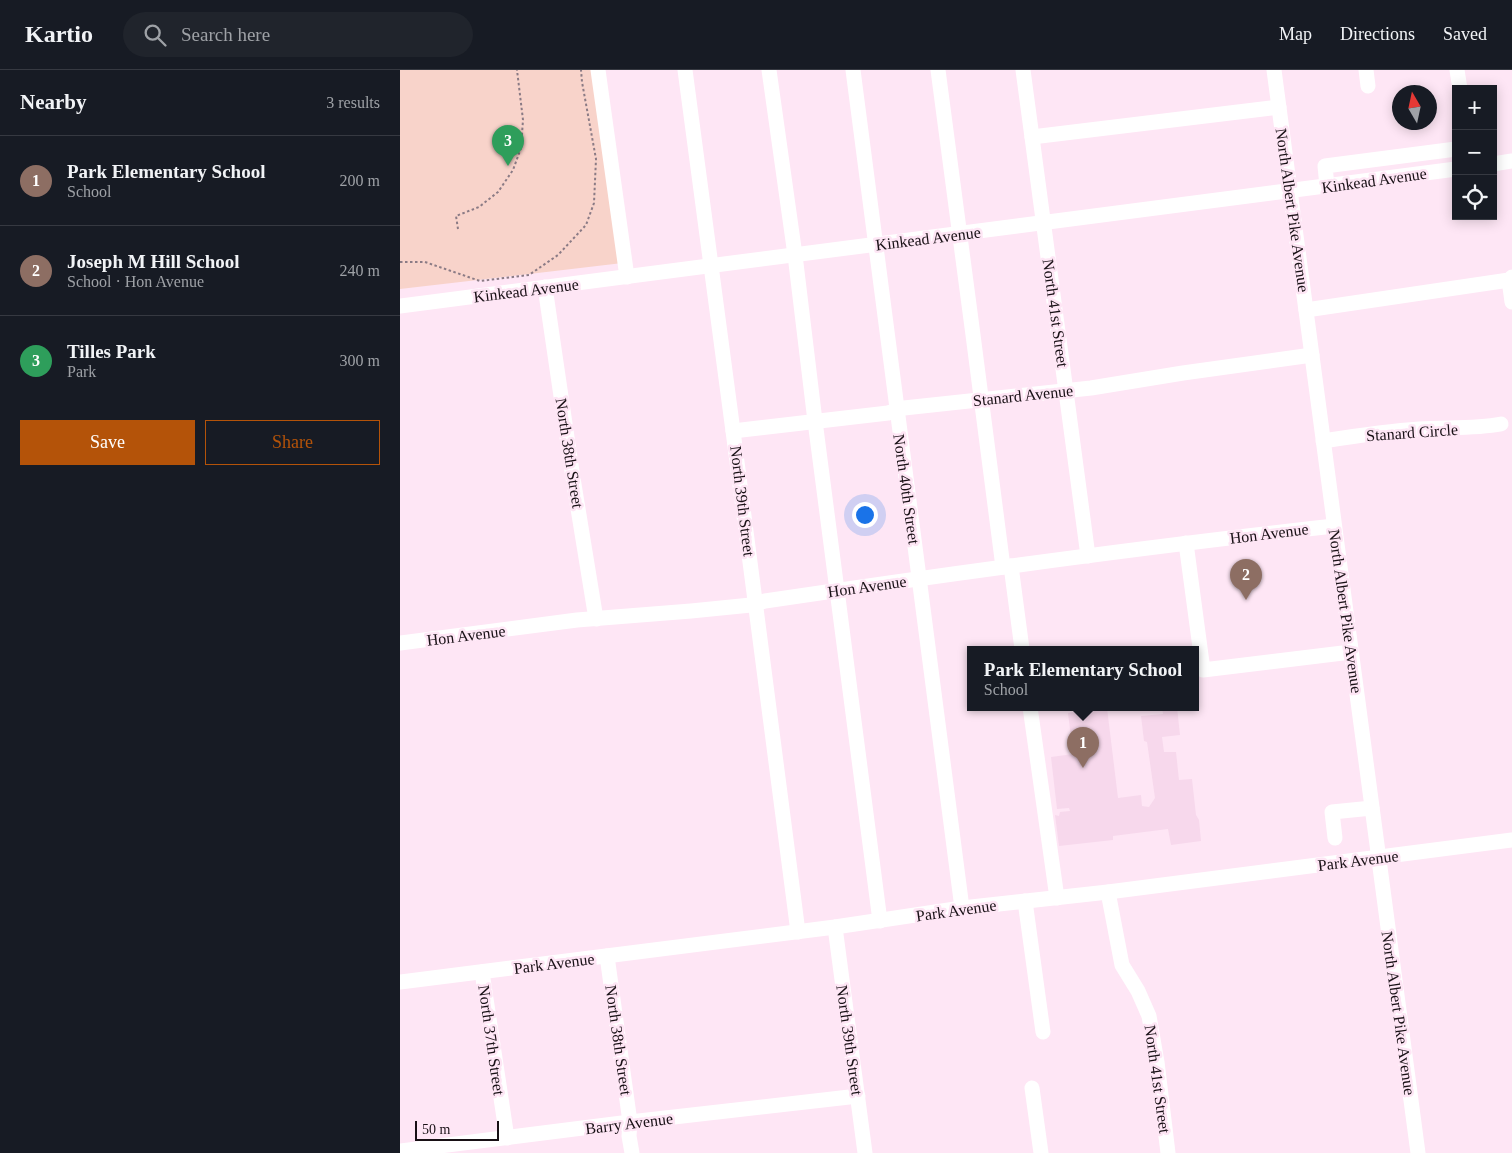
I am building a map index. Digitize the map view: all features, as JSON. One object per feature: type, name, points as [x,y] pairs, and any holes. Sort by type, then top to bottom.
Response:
[{"type":"street","points":[[598,70],[627,277]]},
{"type":"street","name":"North 39th Street","points":[[685,70],[798,932]]},
{"type":"street","points":[[769,70],[795,255],[880,921]]},
{"type":"street","name":"North 40th Street","points":[[853,70],[962,908]]},
{"type":"street","points":[[938,70],[961,234],[980,400],[1021,646]]},
{"type":"street","name":"North 41st Street","points":[[1022,70],[1088,556]]},
{"type":"street","name":"North Albert Pike Avenue","points":[[1274,70],[1418,1153]]},
{"type":"street","points":[[1366,70],[1368,86]]},
{"type":"street","points":[[1457,70],[1459,85]]},
{"type":"street","points":[[1032,137],[1279,107]]},
{"type":"street","points":[[1327,186],[1325,166],[1452,150]]},
{"type":"street","points":[[1497,163],[1512,161]]},
{"type":"street","name":"Kinkead Avenue","points":[[400,306],[1452,170]]},
{"type":"street","points":[[1306,310],[1510,278],[1512,302]]},
{"type":"street","name":"North 38th Street","points":[[545,287],[596,618]]},
{"type":"street","name":"Stanard Avenue","points":[[733,431],[888,413],[904,408],[1066,391],[1312,355]]},
{"type":"street","name":"Stanard Circle","points":[[1323,441],[1387,432],[1482,427],[1500,424]]},
{"type":"street","name":"Hon Avenue","points":[[400,643],[596,618],[756,604],[764,601],[1007,566],[1334,526]]},
{"type":"street","points":[[1186,543],[1203,670],[1351,652]]},
{"type":"street","points":[[1031,711],[1057,898]]},
{"type":"street","points":[[1335,838],[1332,812],[1372,808]]},
{"type":"street","name":"Park Avenue","points":[[400,982],[835,928],[962,908],[1108,892],[1512,840]]},
{"type":"street","name":"North 41st Street","points":[[1108,892],[1122,965],[1142,998],[1149,1016],[1157,1062],[1168,1153]]},
{"type":"street","points":[[1025,901],[1043,1032]]},
{"type":"street","name":"North 39th Street","points":[[835,928],[865,1153]]},
{"type":"street","name":"North 38th Street","points":[[607,956],[630,1122],[632,1153]]},
{"type":"street","name":"North 37th Street","points":[[482,972],[506,1138]]},
{"type":"street","points":[[1032,1088],[1041,1153]]},
{"type":"street","name":"Barry Avenue","points":[[400,1151],[858,1096]]},
{"type":"path","points":[[458,229],[456,216],[479,207],[498,192],[513,170],[520,148],[523,120],[517,70]]},
{"type":"path","points":[[400,262],[425,262],[480,281],[528,274],[558,255],[586,225],[594,202],[596,159],[581,70]]},
{"type":"shaded area","points":[[400,70],[603,70],[631,262],[400,289]]},
{"type":"shaded area","points":[[1107,711],[1118,798],[1141,795],[1142,806],[1149,807],[1155,798],[1147,742],[1144,741],[1141,716],[1163,714],[1163,711],[1177,711],[1180,735],[1162,737],[1164,752],[1176,752],[1179,780],[1192,779],[1201,841],[1171,845],[1168,829],[1113,836],[1113,840],[1059,846],[1055,815],[1059,816],[1060,812],[1070,811],[1069,808],[1057,809],[1051,757],[1073,754],[1068,713]]},
{"type":"place","name":"Tilles Park","points":[[508,166]]},
{"type":"place","name":"Joseph M Hill School","points":[[1246,600]]},
{"type":"place","name":"Park Elementary School","points":[[1083,768]]}]
